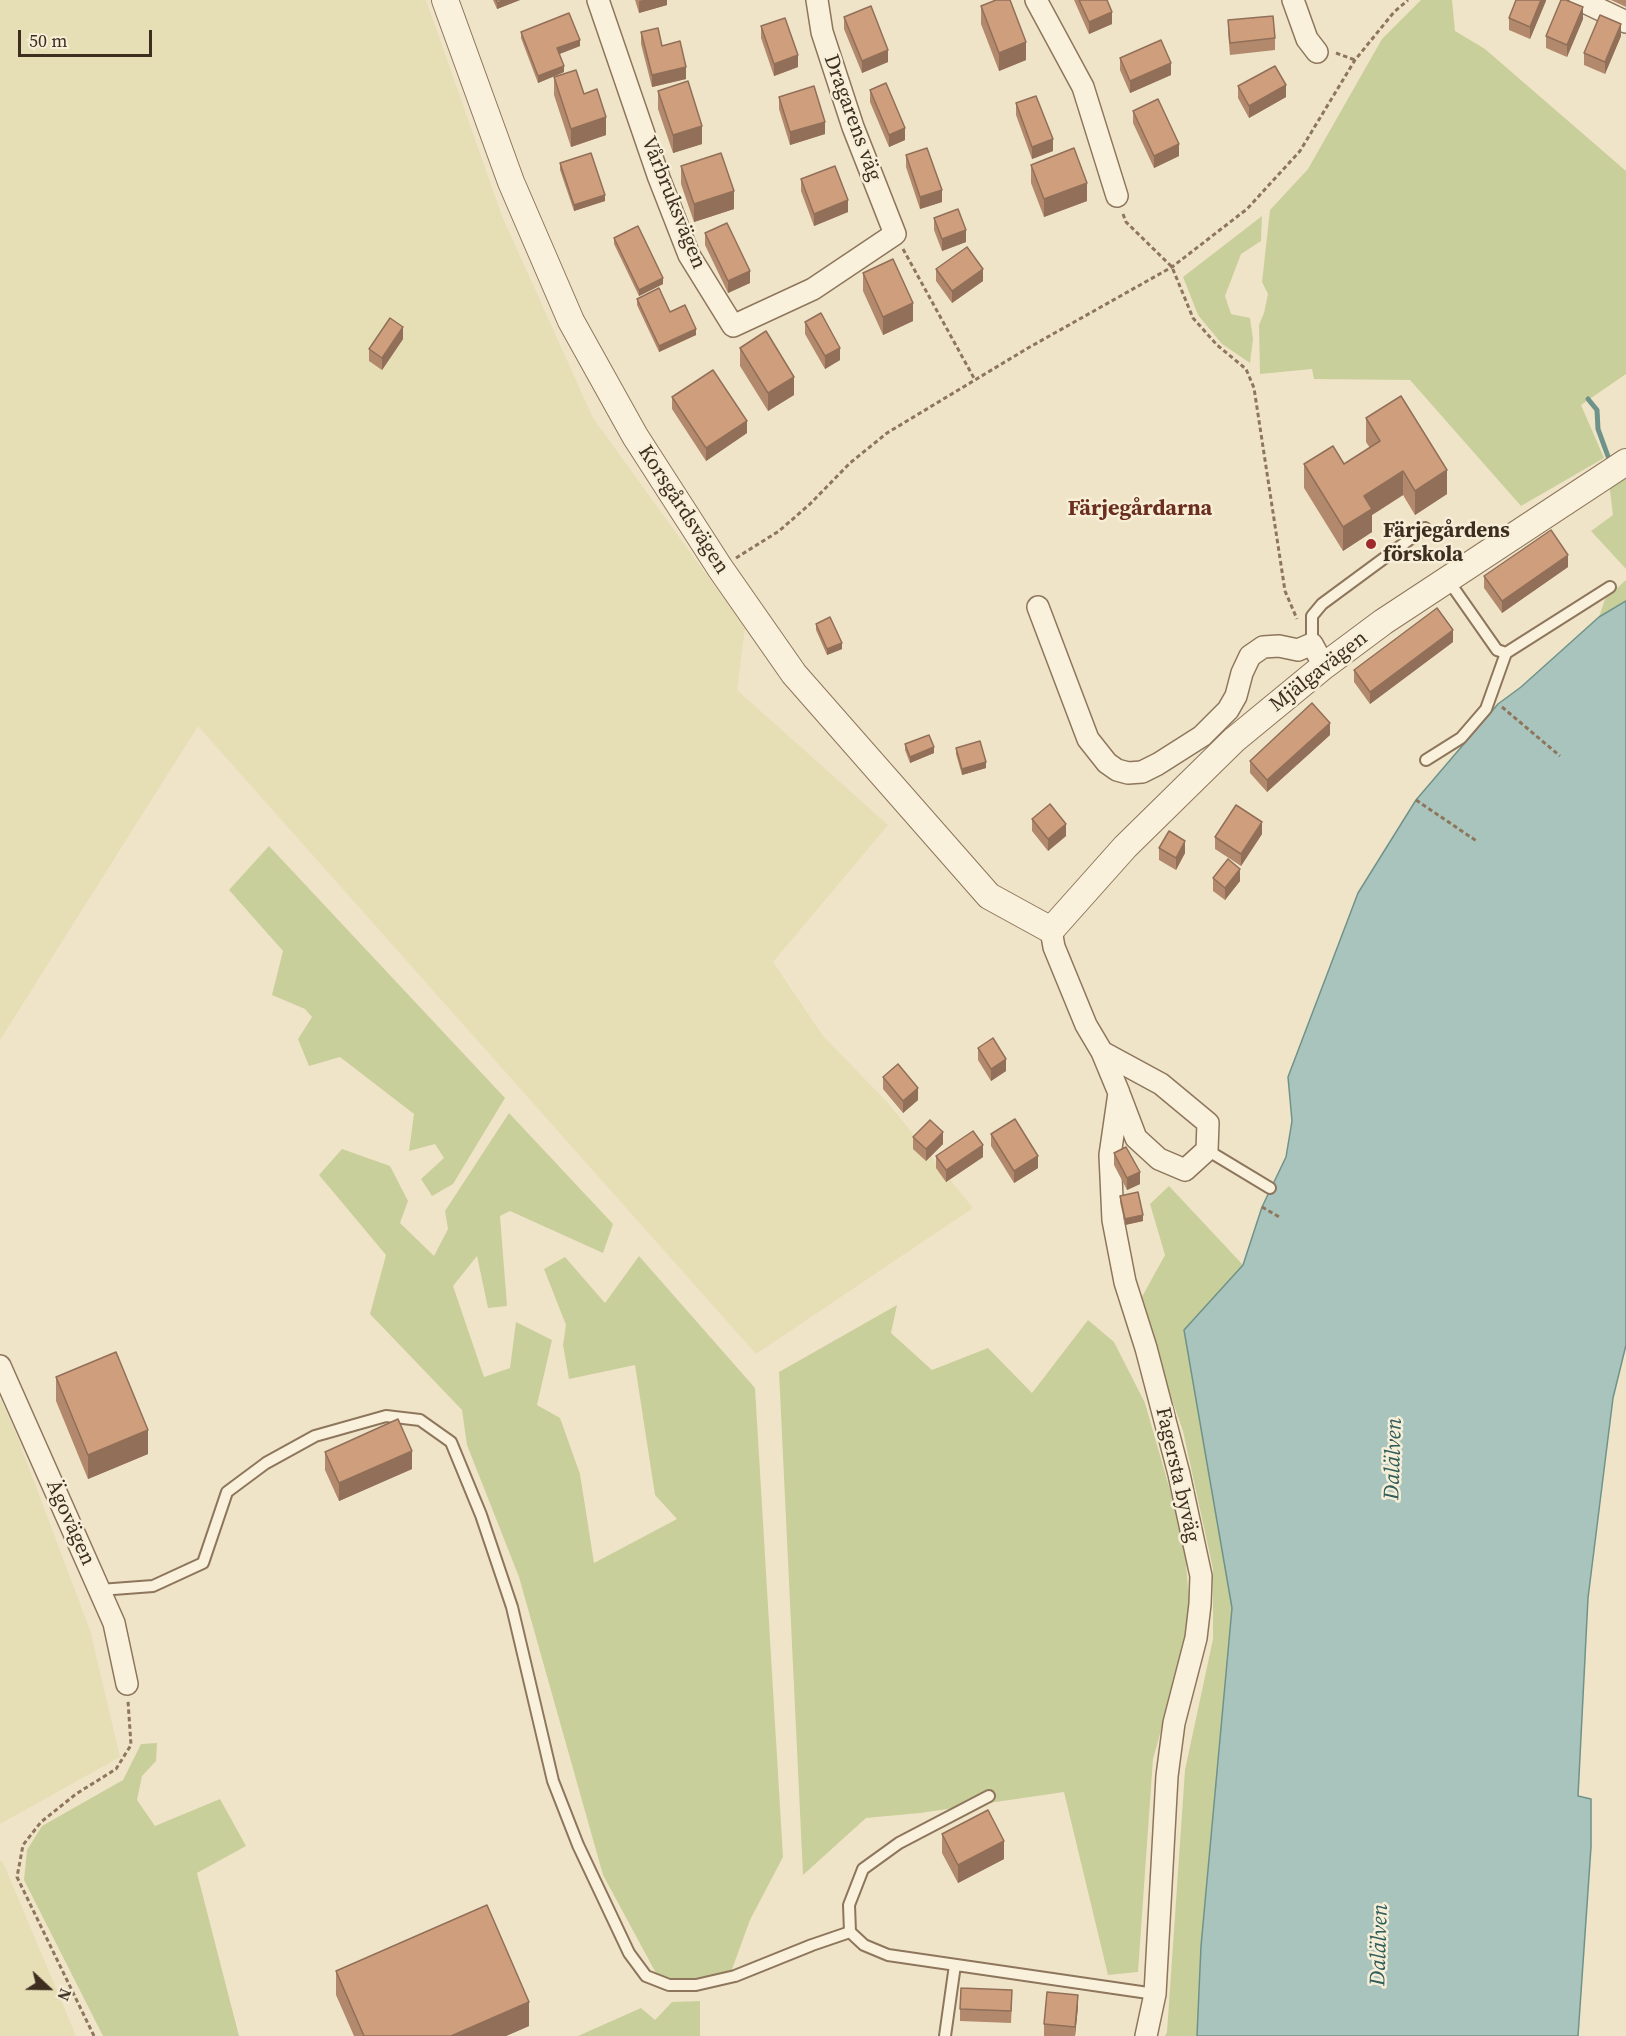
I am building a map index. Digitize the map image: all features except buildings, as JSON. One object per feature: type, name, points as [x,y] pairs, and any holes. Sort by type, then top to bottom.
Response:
[{"type":"street","name":"Korsgårdsvägen","points":[[445,0],[511,182],[571,321],[635,436],[720,568],[794,674],[989,896],[1051,930]]},
{"type":"street","name":"Vårbruksvägen","points":[[598,0],[659,178],[689,255],[733,326],[813,289],[895,234]]},
{"type":"street","name":"Dragarens väg","points":[[817,0],[822,32],[853,127],[895,234]]},
{"type":"street","points":[[1036,0],[1083,87],[1118,196]]},
{"type":"street","points":[[1293,0],[1307,39],[1317,52]]},
{"type":"street","points":[[1581,0],[1626,22]]},
{"type":"street","name":"Mjälgavägen","points":[[1051,930],[1125,847],[1234,740],[1324,666],[1383,622],[1626,462]]},
{"type":"street","points":[[1038,607],[1088,739],[1107,763],[1117,770],[1128,773],[1142,772],[1202,736],[1228,710],[1236,696],[1242,673],[1250,656],[1263,647],[1279,646],[1298,650],[1311,644],[1324,666]]},
{"type":"street","points":[[1051,930],[1054,947],[1086,1025],[1102,1052],[1136,1138],[1159,1159],[1185,1170],[1207,1150],[1208,1123],[1161,1084],[1102,1052]]},
{"type":"street","name":"Fagersta byväg","points":[[1119,1093],[1110,1155],[1113,1220],[1125,1282],[1146,1348],[1179,1474],[1201,1576],[1196,1638],[1174,1723],[1167,1776],[1155,1994],[1146,2036]]},
{"type":"street","name":"Ägovägen","points":[[0,1366],[114,1623],[127,1684]]},
{"type":"lane","points":[[1311,644],[1312,616],[1322,604],[1425,528]]},
{"type":"lane","points":[[1447,580],[1497,650],[1506,653]]},
{"type":"lane","points":[[1426,760],[1461,738],[1486,709],[1506,653],[1610,586]]},
{"type":"lane","points":[[1207,1150],[1270,1188]]},
{"type":"lane","points":[[100,1590],[153,1586],[203,1563],[227,1492],[266,1463],[315,1436],[386,1416],[420,1420],[451,1442],[477,1505],[512,1606],[553,1781],[578,1845],[628,1953],[646,1976],[669,1985],[696,1986],[735,1977],[850,1932]]},
{"type":"lane","points":[[989,1796],[899,1843],[863,1869],[849,1905],[850,1932],[864,1945],[888,1955],[1155,1994]]},
{"type":"lane","points":[[945,2036],[955,1965]]},
{"type":"path","points":[[720,568],[779,531],[810,504],[850,463],[887,433],[1172,267],[1246,209],[1300,151],[1355,60],[1394,12],[1408,0]]},
{"type":"path","points":[[1118,196],[1126,222],[1172,267],[1193,318],[1217,345],[1246,369],[1254,388],[1285,591],[1298,622],[1311,644]]},
{"type":"path","points":[[895,234],[975,380]]},
{"type":"path","points":[[1498,704],[1560,756]]},
{"type":"path","points":[[1416,800],[1478,842]]},
{"type":"path","points":[[1262,1207],[1281,1218]]},
{"type":"path","points":[[94,2036],[17,1877],[23,1845],[41,1822],[76,1794],[116,1769],[131,1745],[127,1684]]},
{"type":"shaded area","points":[[0,0],[426,0],[502,216],[593,418],[745,628],[737,690],[888,825],[773,962],[823,1036],[888,1103],[973,1208],[756,1354],[198,726],[0,1040]]},
{"type":"shaded area","points":[[0,1398],[15,1431],[90,1630],[120,1757],[0,1824]]},
{"type":"shaded area","points":[[0,1861],[3,1862],[76,2036],[0,2036]]},
{"type":"green space","points":[[1421,0],[1452,0],[1455,31],[1485,49],[1626,171],[1626,374],[1581,405],[1604,458],[1521,506],[1410,380],[1314,379],[1312,369],[1260,374],[1259,325],[1268,294],[1262,282],[1270,210],[1308,169],[1382,39]]},
{"type":"green space","points":[[1262,216],[1261,241],[1241,254],[1225,296],[1231,314],[1250,318],[1253,339],[1250,363],[1222,344],[1198,315],[1183,277]]},
{"type":"green space","points":[[1626,471],[1626,569],[1591,531],[1613,515],[1609,483]]},
{"type":"green space","points":[[1626,580],[1626,601],[1599,617],[1605,599]]},
{"type":"green space","points":[[269,846],[505,1098],[453,1184],[432,1196],[421,1179],[444,1158],[435,1144],[409,1151],[414,1114],[340,1057],[309,1066],[298,1039],[312,1017],[305,1009],[272,995],[283,951],[229,890]]},
{"type":"green space","points":[[509,1113],[613,1224],[603,1253],[510,1211],[500,1216],[507,1306],[488,1308],[477,1256],[453,1286],[484,1377],[510,1368],[516,1322],[552,1340],[537,1405],[560,1418],[580,1474],[594,1563],[677,1519],[655,1495],[635,1365],[569,1379],[563,1345],[566,1325],[544,1269],[565,1257],[605,1303],[639,1256],[755,1388],[783,1857],[750,1920],[731,1972],[689,1983],[657,1975],[603,1875],[519,1577],[467,1445],[462,1410],[370,1314],[386,1255],[319,1175],[342,1149],[390,1166],[408,1201],[400,1223],[434,1256],[448,1229],[445,1211]]},
{"type":"green space","points":[[1169,1186],[1243,1265],[1184,1330],[1232,1608],[1201,1946],[1197,2036],[1165,2036],[1185,1770],[1213,1639],[1213,1569],[1183,1431],[1138,1304],[1165,1255],[1150,1204]]},
{"type":"green space","points":[[897,1305],[891,1333],[932,1370],[988,1348],[1032,1393],[1088,1320],[1114,1342],[1145,1403],[1184,1539],[1191,1623],[1153,1759],[1138,1972],[1108,1975],[1064,1792],[920,1813],[866,1818],[803,1875],[779,1372]]},
{"type":"green space","points":[[157,1743],[156,1761],[142,1776],[137,1800],[155,1826],[220,1799],[246,1846],[197,1873],[239,2036],[103,2036],[24,1880],[27,1850],[42,1826],[123,1780],[141,1744]]},
{"type":"green space","points":[[700,2001],[700,2036],[578,2036],[641,2008],[655,2020],[672,2002]]},
{"type":"water","name":"Dalälven","points":[[1626,601],[1626,1345],[1613,1398],[1588,1598],[1578,1796],[1591,1799],[1591,1847],[1578,2036],[1197,2036],[1201,1946],[1232,1608],[1184,1330],[1243,1265],[1262,1207],[1286,1157],[1292,1121],[1288,1077],[1358,893],[1416,800],[1498,704],[1521,687],[1599,617]]},
{"type":"waterway","points":[[1588,399],[1597,410],[1598,429],[1609,459],[1613,463]]},
{"type":"place","name":"Färjegårdens förskola","points":[[1371,544]]},
{"type":"district","name":"Färjegårdarna","points":[[1140,509]]}]
